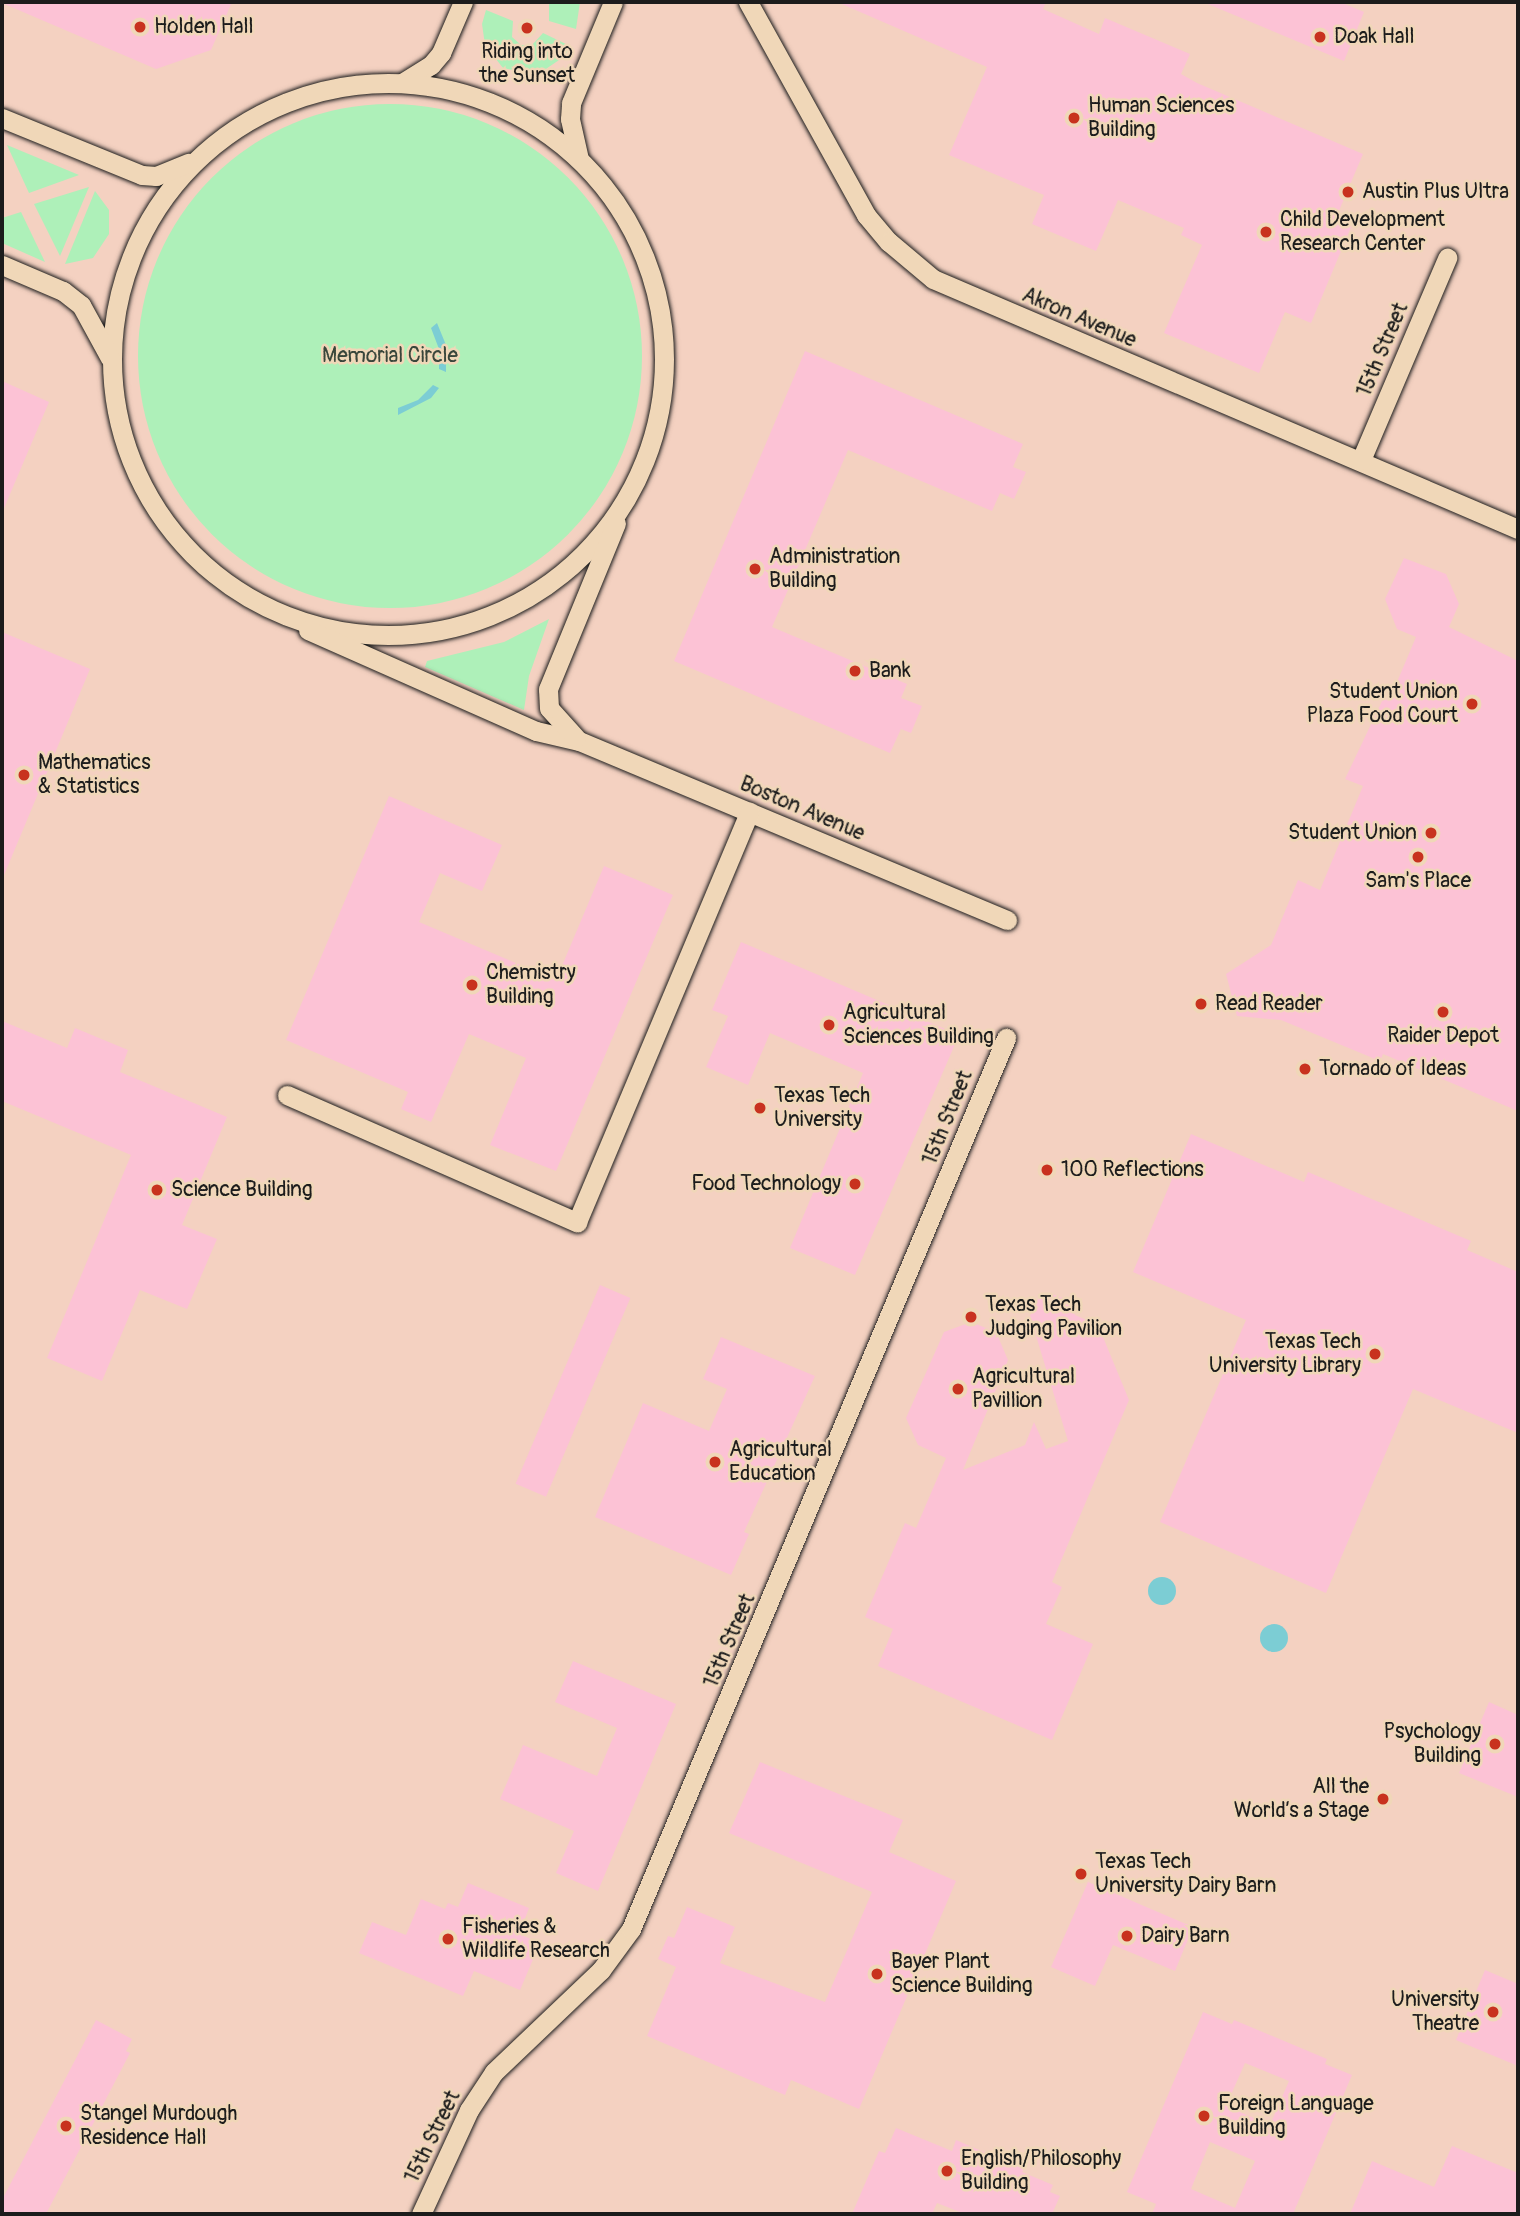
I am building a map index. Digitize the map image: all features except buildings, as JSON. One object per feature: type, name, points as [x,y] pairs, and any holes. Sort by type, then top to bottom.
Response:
[{"type":"street","points":[[401,83],[431,65],[441,52],[463,2]]},
{"type":"street","points":[[580,160],[570,119],[571,103],[613,2]]},
{"type":"street","name":"Akron Avenue","points":[[748,2],[866,215],[914,265],[957,291],[1361,460],[1518,529]]},
{"type":"street","points":[[401,83],[449,89],[501,106],[548,134],[580,160],[606,190],[635,236],[660,313],[663,367],[656,421],[626,496],[595,540],[556,577],[511,606],[461,625],[408,634],[367,634],[327,629],[276,612],[208,569],[155,508],[122,434],[113,364],[118,300],[135,249],[162,201],[197,160],[240,126],[288,101],[341,87],[401,83]]},
{"type":"street","points":[[2,118],[142,175],[156,176],[197,160]]},
{"type":"street","name":"15th Street","points":[[1361,460],[1447,258]]},
{"type":"street","points":[[2,265],[63,291],[81,305],[113,364]]},
{"type":"street","name":"Boston Avenue","points":[[579,741],[558,723],[549,708],[548,690],[626,496]]},
{"type":"street","name":"Boston Avenue","points":[[276,612],[335,645],[536,731],[579,741],[1007,919]]},
{"type":"street","points":[[287,1095],[577,1222],[749,813]]},
{"type":"street","name":"15th Street","points":[[421,2214],[469,2110],[494,2072],[601,1970],[631,1929],[1006,1038]]},
{"type":"shaded area","name":"Texas Tech University","points":[[2,2],[1518,2],[1518,2214],[2,2214]]},
{"type":"green space","points":[[549,2],[580,2],[576,29],[549,21]]},
{"type":"green space","points":[[486,10],[513,21],[512,37],[521,45],[532,45],[543,33],[570,46],[565,56],[537,75],[503,68],[485,45],[482,24]]},
{"type":"green space","name":"Memorial Circle","points":[[390,104],[439,109],[487,123],[530,146],[568,178],[600,216],[623,259],[637,307],[642,356],[637,405],[623,453],[600,496],[568,534],[530,566],[487,589],[439,603],[390,608],[341,603],[293,589],[250,566],[212,534],[180,496],[157,453],[143,405],[138,356],[143,307],[157,259],[180,216],[212,178],[250,146],[293,123],[341,109]]},
{"type":"green space","points":[[7,145],[79,175],[29,193]]},
{"type":"green space","points":[[89,187],[60,256],[34,204]]},
{"type":"green space","points":[[95,191],[109,210],[109,234],[93,258],[65,264]]},
{"type":"green space","points":[[21,212],[45,262],[2,243],[2,218]]},
{"type":"green space","points":[[549,619],[529,676],[524,710],[425,667],[427,661],[504,642]]},
{"type":"water","points":[[437,323],[446,345],[446,372],[439,369],[439,349],[431,328]]},
{"type":"water","points":[[433,385],[439,388],[431,398],[398,415],[398,408],[418,400]]},
{"type":"water","points":[[1162,1577],[1172,1581],[1176,1591],[1172,1601],[1162,1605],[1152,1601],[1148,1591],[1152,1581]]},
{"type":"water","points":[[1274,1624],[1284,1628],[1288,1638],[1284,1648],[1274,1652],[1264,1648],[1260,1638],[1264,1628]]},
{"type":"place","name":"Holden Hall","points":[[140,27]]},
{"type":"place","name":"Riding into the Sunset","points":[[527,28]]},
{"type":"place","name":"Doak Hall","points":[[1320,37]]},
{"type":"place","name":"Human Sciences Building","points":[[1074,118]]},
{"type":"place","name":"Austin Plus Ultra","points":[[1348,192]]},
{"type":"place","name":"Child Development Research Center","points":[[1266,232]]},
{"type":"place","name":"Administration Building","points":[[755,569]]},
{"type":"place","name":"Bank","points":[[855,671]]},
{"type":"place","name":"Student Union Plaza Food Court","points":[[1472,704]]},
{"type":"place","name":"Mathematics & Statistics","points":[[24,775]]},
{"type":"place","name":"Student Union","points":[[1431,833]]},
{"type":"place","name":"Sam's Place","points":[[1418,857]]},
{"type":"place","name":"Chemistry Building","points":[[472,985]]},
{"type":"place","name":"Read Reader","points":[[1201,1004]]},
{"type":"place","name":"Raider Depot","points":[[1443,1012]]},
{"type":"place","name":"Agricultural Sciences Building","points":[[829,1025]]},
{"type":"place","name":"Tornado of Ideas","points":[[1305,1069]]},
{"type":"place","name":"Texas Tech University","points":[[760,1108]]},
{"type":"place","name":"100 Reflections","points":[[1047,1170]]},
{"type":"place","name":"Food Technology","points":[[855,1184]]},
{"type":"place","name":"Science Building","points":[[157,1190]]},
{"type":"place","name":"Texas Tech Judging Pavilion","points":[[971,1317]]},
{"type":"place","name":"Texas Tech University Library","points":[[1375,1354]]},
{"type":"place","name":"Agricultural Pavillion","points":[[958,1389]]},
{"type":"place","name":"Agricultural Education","points":[[715,1462]]},
{"type":"place","name":"Psychology Building","points":[[1495,1744]]},
{"type":"place","name":"All the World’s a Stage","points":[[1383,1799]]},
{"type":"place","name":"Texas Tech University Dairy Barn","points":[[1081,1874]]},
{"type":"place","name":"Dairy Barn","points":[[1127,1936]]},
{"type":"place","name":"Fisheries & Wildlife Research","points":[[448,1939]]},
{"type":"place","name":"Bayer Plant Science Building","points":[[877,1974]]},
{"type":"place","name":"University Theatre","points":[[1493,2012]]},
{"type":"place","name":"Foreign Language Building","points":[[1204,2116]]},
{"type":"place","name":"Stangel Murdough Residence Hall","points":[[66,2126]]},
{"type":"place","name":"English/Philosophy Building","points":[[947,2171]]}]
